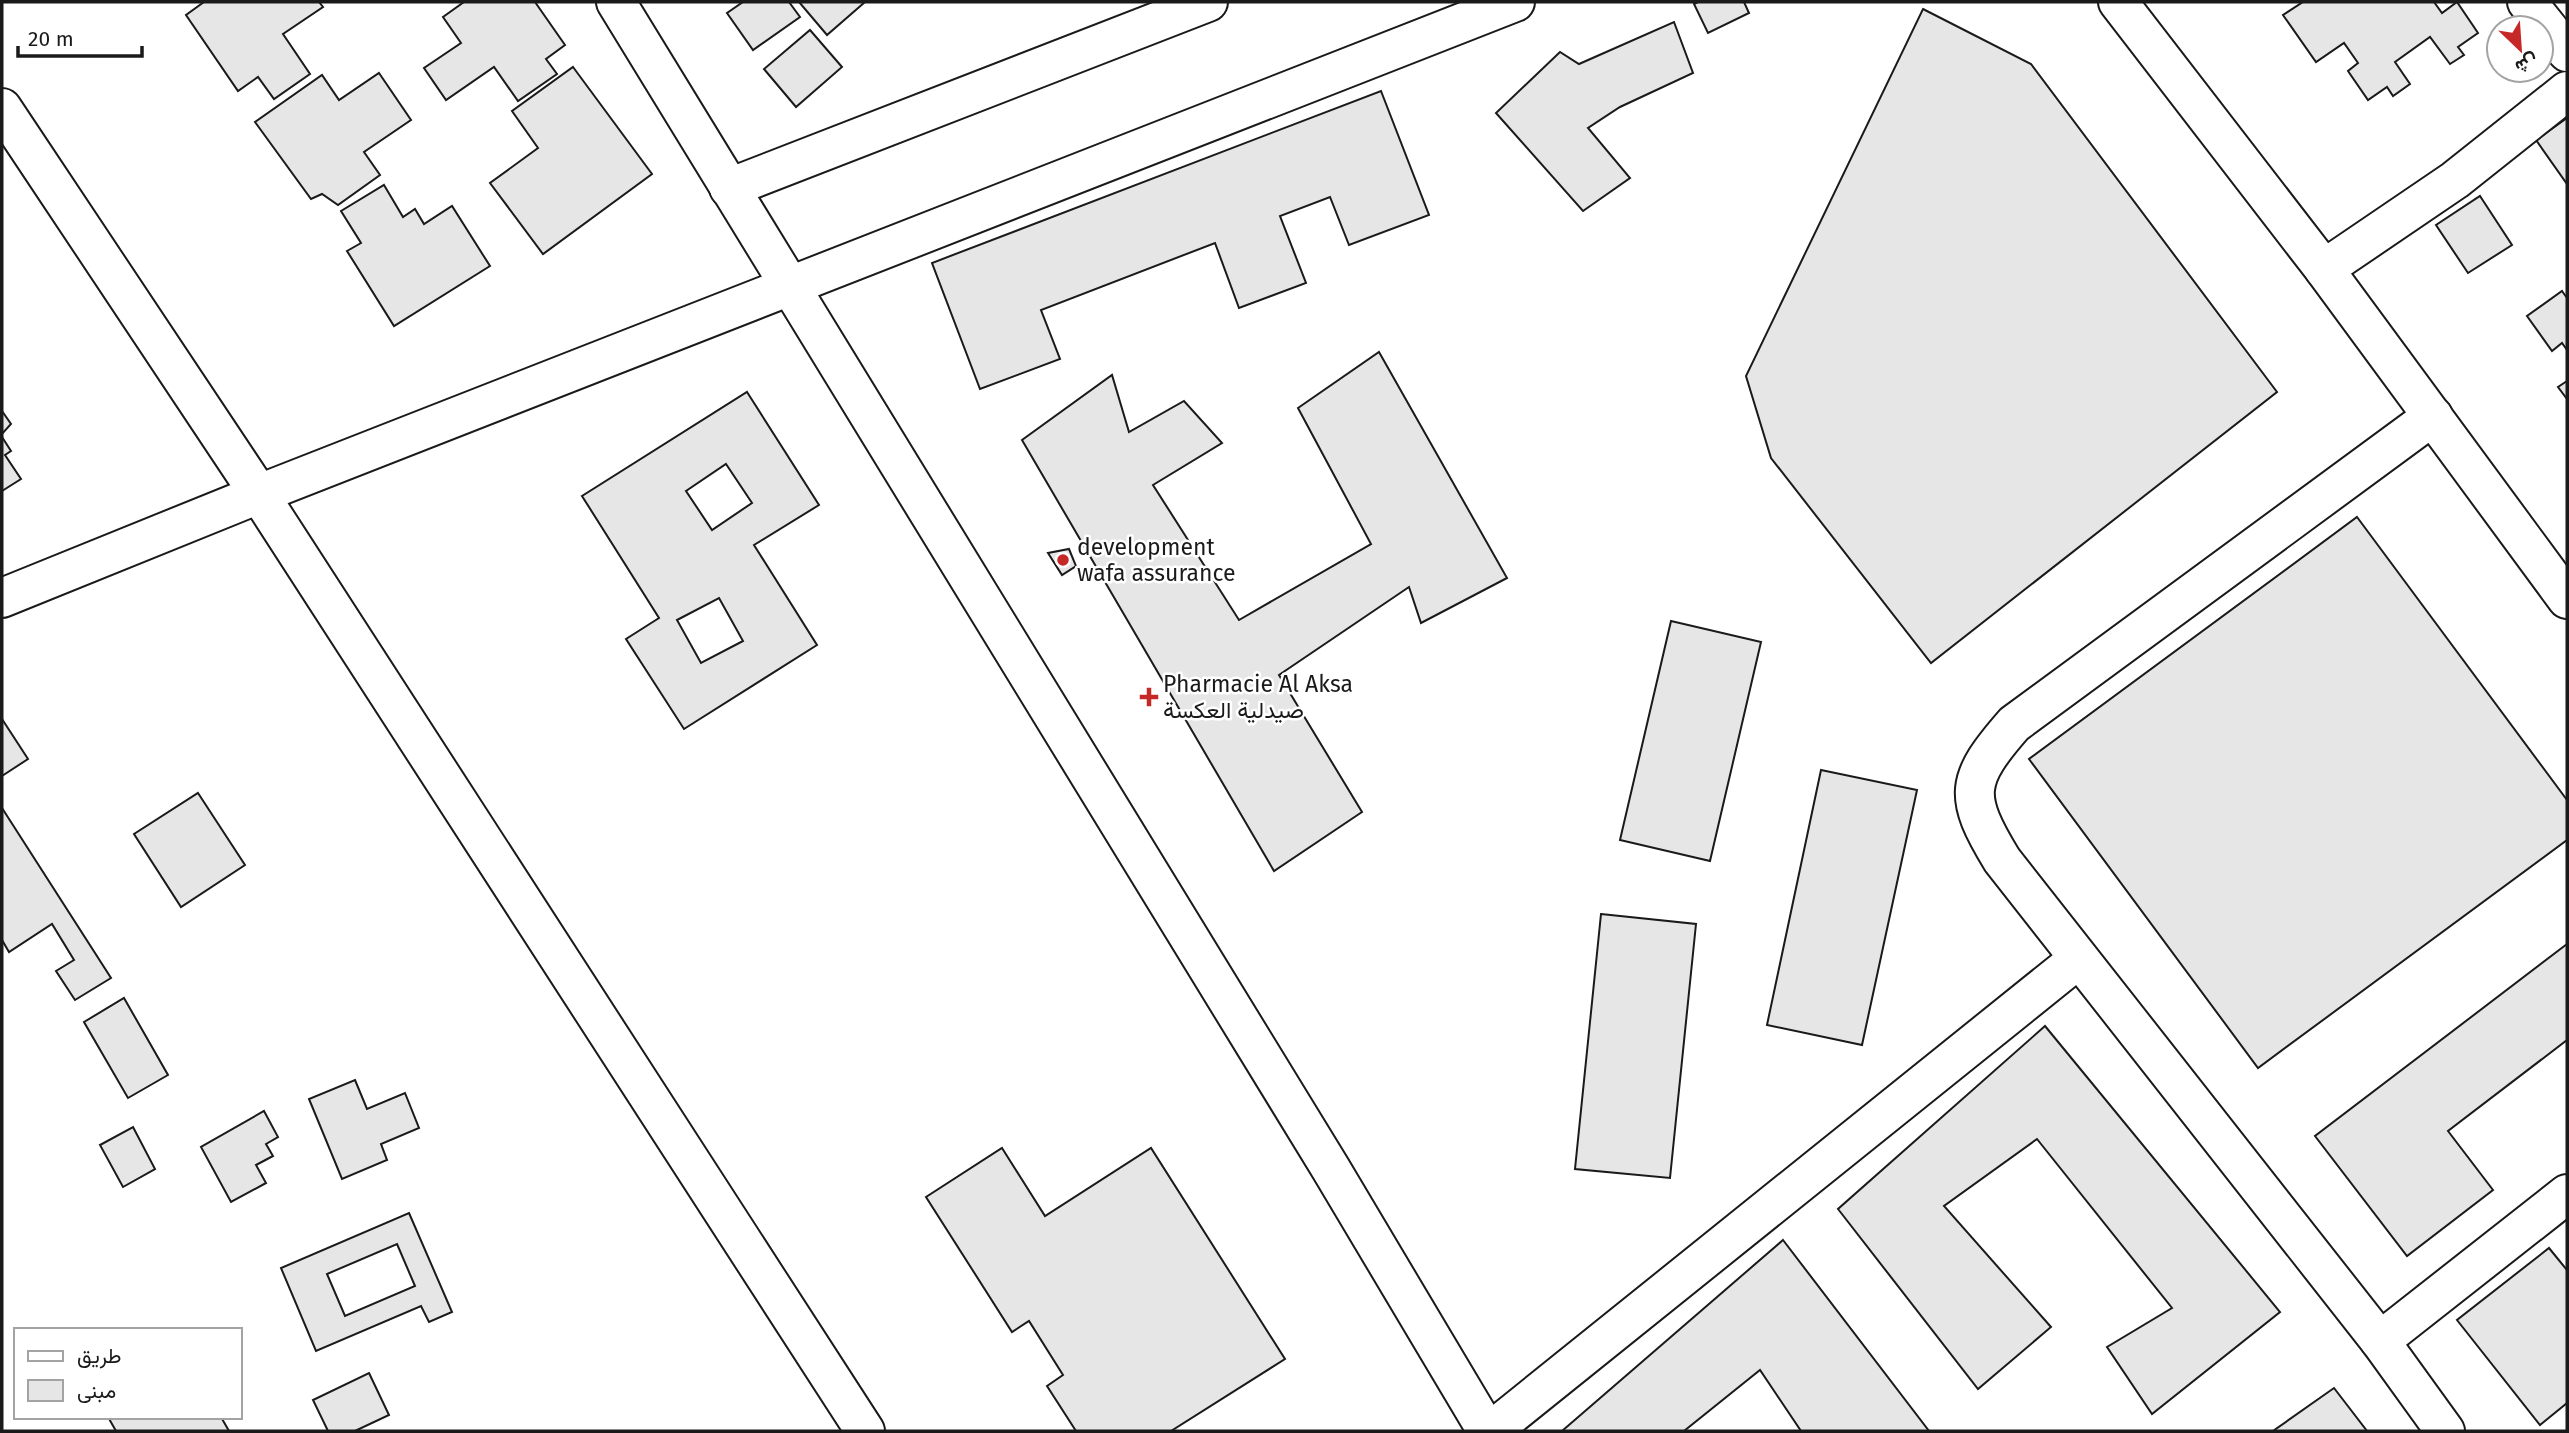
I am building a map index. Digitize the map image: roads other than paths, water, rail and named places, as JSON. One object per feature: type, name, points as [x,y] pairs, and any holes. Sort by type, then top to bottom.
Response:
[{"type":"street","points":[[616,2],[1489,1431],[2077,960]]},
{"type":"street","points":[[729,188],[1206,2]]},
{"type":"street","points":[[2,598],[259,494],[1515,2]]},
{"type":"street","points":[[2118,2],[2433,416],[2567,599]]},
{"type":"street","points":[[2526,2],[2567,52]]},
{"type":"street","points":[[2323,270],[2455,180],[2567,91]]},
{"type":"street","points":[[2,108],[259,494],[865,1431]]},
{"type":"street","points":[[2433,416],[2014,724],[1982,762],[1975,782],[1979,822],[2002,860],[2077,960],[2380,1341],[2445,1431]]},
{"type":"street","points":[[2380,1341],[2567,1194]]},
{"type":"place","name":"development wafa assurance","points":[[1063,560]]},
{"type":"place","name":"Pharmacie Al Aksa صيدلية العكسة","points":[[1149,697]]}]
